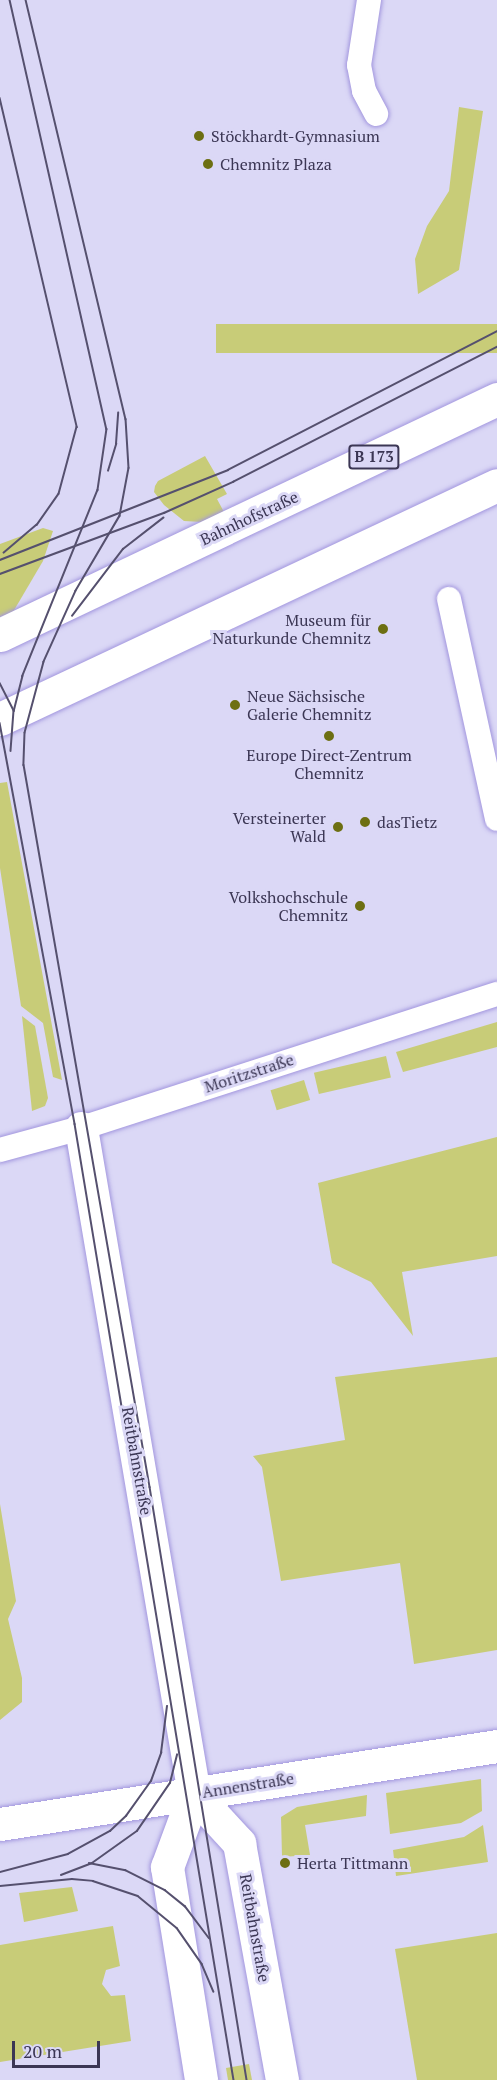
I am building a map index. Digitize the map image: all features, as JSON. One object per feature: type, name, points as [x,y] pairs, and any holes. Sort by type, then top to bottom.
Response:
[{"type":"street","points":[[369,0],[359,65],[364,91],[376,114]]},
{"type":"street","name":"Bahnhofstraße","points":[[0,635],[497,399]]},
{"type":"street","points":[[0,719],[497,485]]},
{"type":"street","points":[[449,599],[497,819]]},
{"type":"street","name":"Moritzstraße","points":[[0,1150],[81,1128],[497,994]]},
{"type":"street","name":"Reitbahnstraße","points":[[81,1128],[194,1794],[167,1867],[201,2080]]},
{"type":"street","name":"Annenstraße","points":[[0,1824],[497,1746]]},
{"type":"street","name":"Reitbahnstraße","points":[[194,1794],[239,1843],[282,2080]]},
{"type":"green space","points":[[459,107],[483,111],[459,270],[418,294],[415,259],[427,226],[449,191]]},
{"type":"green space","points":[[216,324],[497,324],[497,353],[216,353]]},
{"type":"green space","points":[[205,456],[227,494],[217,499],[224,512],[201,522],[184,521],[164,505],[154,492],[155,486],[158,481]]},
{"type":"green space","points":[[43,528],[53,531],[43,561],[13,612],[0,617],[0,544]]},
{"type":"green space","points":[[7,782],[62,1080],[53,1077],[43,1023],[21,1006],[0,868],[0,783]]},
{"type":"green space","points":[[22,1016],[35,1026],[48,1098],[45,1106],[32,1111]]},
{"type":"green space","points":[[497,1022],[497,1047],[403,1072],[396,1052]]},
{"type":"green space","points":[[386,1056],[391,1077],[319,1094],[314,1073]]},
{"type":"green space","points":[[304,1080],[310,1100],[277,1110],[271,1090]]},
{"type":"green space","points":[[497,1137],[497,1256],[402,1272],[413,1336],[371,1282],[332,1263],[318,1183]]},
{"type":"green space","points":[[497,1357],[497,1650],[414,1664],[400,1563],[281,1581],[262,1467],[253,1456],[345,1440],[335,1377]]},
{"type":"green space","points":[[0,1504],[16,1601],[8,1619],[22,1678],[22,1702],[0,1720]]},
{"type":"green space","points":[[481,1779],[482,1811],[461,1823],[390,1834],[386,1793]]},
{"type":"green space","points":[[367,1795],[366,1816],[305,1825],[310,1855],[282,1857],[281,1817],[297,1807]]},
{"type":"green space","points":[[483,1825],[488,1862],[396,1876],[393,1850],[464,1837]]},
{"type":"green space","points":[[72,1887],[78,1911],[24,1922],[19,1893]]},
{"type":"green space","points":[[113,1926],[120,1966],[106,1970],[102,1984],[111,1996],[125,1995],[131,2041],[0,2062],[0,1945]]},
{"type":"green space","points":[[497,1933],[497,2080],[417,2080],[395,1949]]},
{"type":"green space","points":[[249,2064],[252,2080],[228,2080],[226,2068]]},
{"type":"tram line","points":[[10,0],[107,429],[98,490],[23,676],[14,711],[11,751]]},
{"type":"tram line","points":[[26,0],[126,419],[129,468],[120,516],[76,591],[44,662],[25,733],[24,765],[150,1487],[247,2080]]},
{"type":"tram line","points":[[0,98],[77,427],[59,494],[37,525],[4,553]]},
{"type":"tram line","points":[[0,560],[228,470],[497,331]]},
{"type":"tram line","points":[[0,574],[164,513],[233,482],[497,347]]},
{"type":"tram line","points":[[108,471],[116,444],[118,413]]},
{"type":"tram line","points":[[72,616],[123,549],[163,518]]},
{"type":"tram line","points":[[0,683],[14,711]]},
{"type":"tram line","points":[[0,723],[75,1124],[234,2080]]},
{"type":"tram line","points":[[0,1872],[68,1854],[110,1831],[126,1816],[151,1781],[161,1753],[167,1706]]},
{"type":"tram line","points":[[61,1875],[92,1863],[137,1831],[170,1783],[177,1755]]},
{"type":"tram line","points":[[89,1863],[125,1870],[165,1890],[185,1906],[209,1938]]},
{"type":"tram line","points":[[0,1886],[72,1879],[93,1881],[138,1896],[177,1928],[202,1964],[214,1992]]},
{"type":"place","name":"Stöckhardt-Gymnasium","points":[[199,136]]},
{"type":"place","name":"Chemnitz Plaza","points":[[208,164]]},
{"type":"place","name":"Museum für Naturkunde Chemnitz","points":[[383,629]]},
{"type":"place","name":"Neue Sächsische Galerie Chemnitz","points":[[235,705]]},
{"type":"place","name":"Europe Direct-Zentrum Chemnitz","points":[[329,736]]},
{"type":"place","name":"dasTietz","points":[[365,822]]},
{"type":"place","name":"Versteinerter Wald","points":[[338,827]]},
{"type":"place","name":"Volkshochschule Chemnitz","points":[[360,906]]},
{"type":"place","name":"Herta Tittmann","points":[[285,1863]]}]
